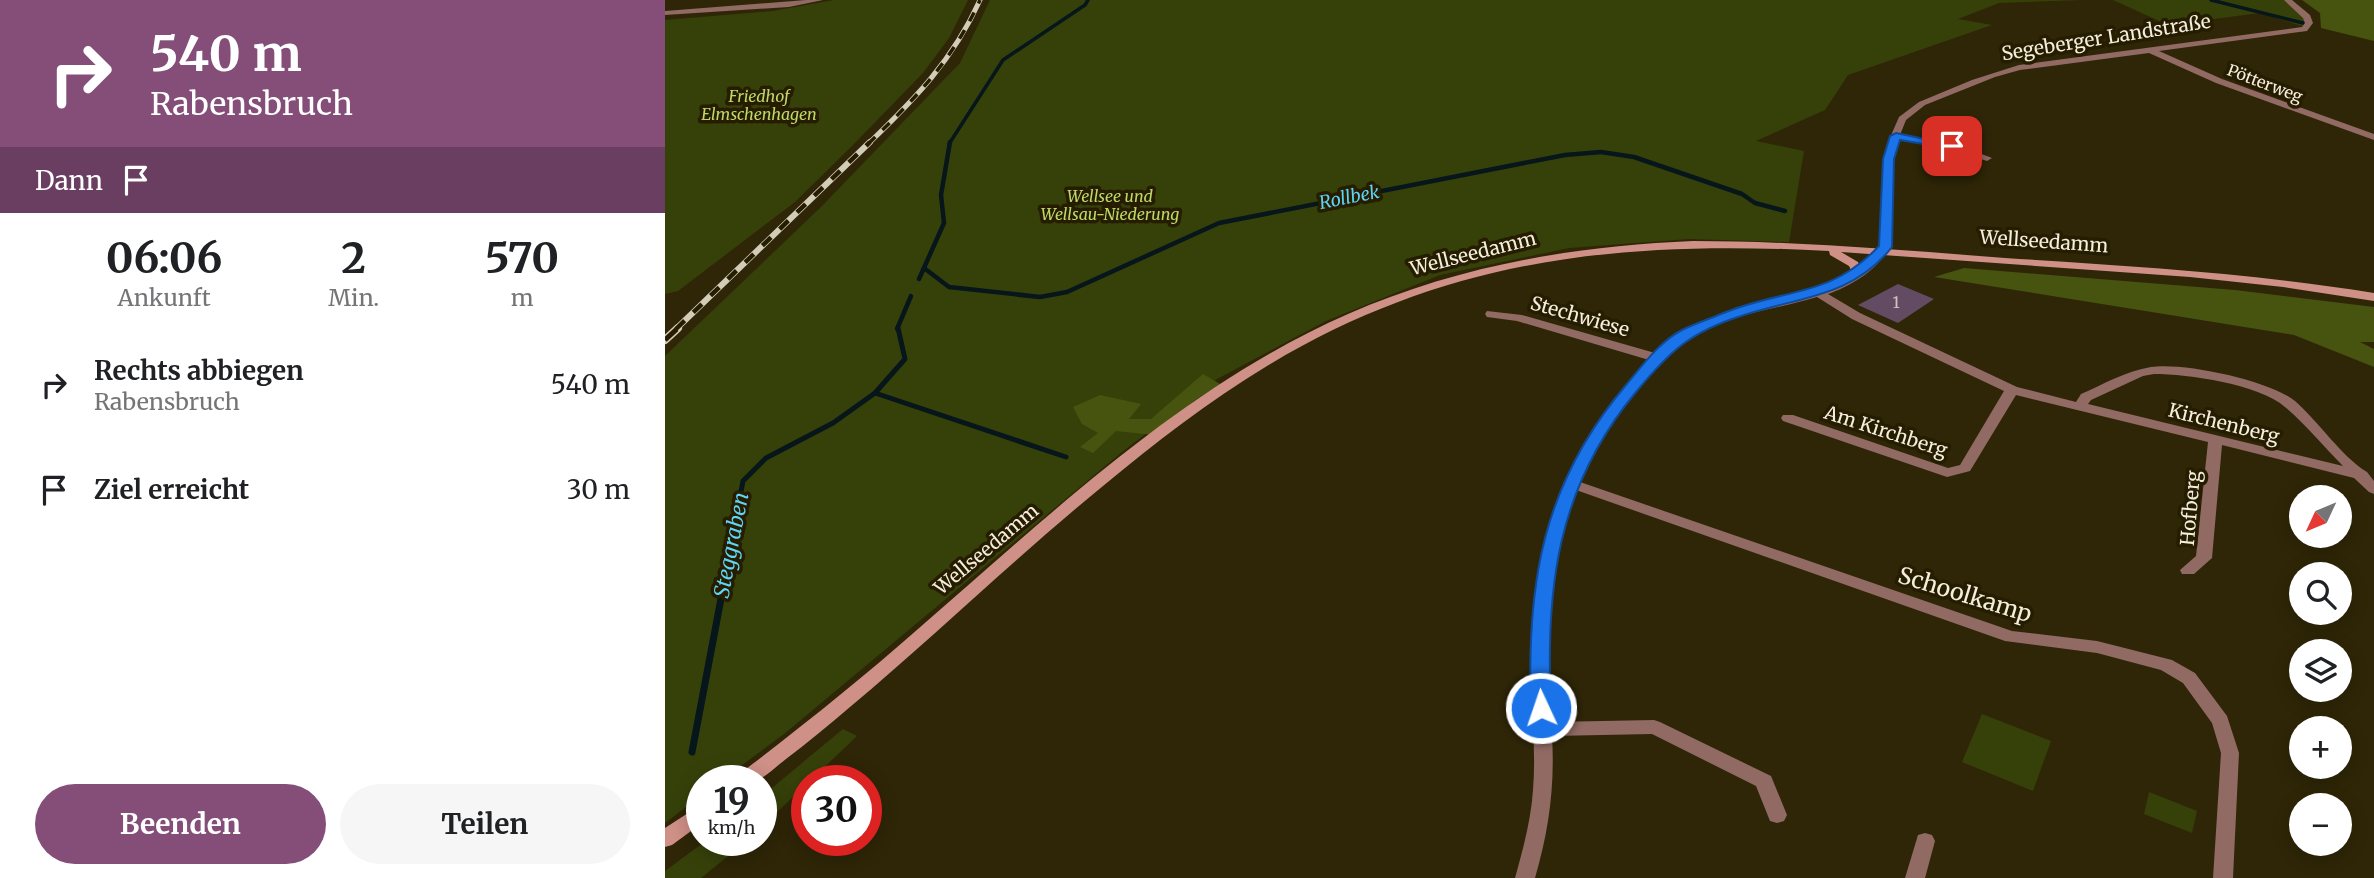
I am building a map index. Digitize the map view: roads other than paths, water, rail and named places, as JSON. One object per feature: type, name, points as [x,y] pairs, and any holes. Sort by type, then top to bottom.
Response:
[{"type":"main road","name":"Wellseedamm","points":[[764,765],[841,703],[1079,500],[1150,442],[1221,390],[1321,331],[1369,308],[1442,282],[1549,257],[1673,245],[1817,248],[2173,273],[2374,297]]},
{"type":"main road","points":[[1817,248],[1849,260],[1858,274]]},
{"type":"main road","points":[[665,839],[686,824]]},
{"type":"street","points":[[665,13],[789,5],[819,0]]},
{"type":"street","name":"Segeberger Landstraße","points":[[1881,252],[1886,247],[1889,159],[1902,119],[1911,109],[1993,76],[2036,65],[2304,29],[2309,23],[2307,17],[2288,0]]},
{"type":"street","name":"Pötterweg","points":[[2149,50],[2219,81],[2374,137]]},
{"type":"street","points":[[1896,136],[1952,146],[1987,158]]},
{"type":"street","points":[[1525,878],[1542,803],[1539,665],[1542,597],[1554,534],[1570,483],[1583,458],[1619,403],[1657,358],[1685,334],[1707,322],[1817,292],[1858,274],[1881,252]]},
{"type":"street","name":"Kirchenberg","points":[[1817,292],[1856,316],[2012,390],[2362,475]]},
{"type":"street","name":"Stechwiese","points":[[1491,314],[1518,318],[1657,358]]},
{"type":"street","name":"Kirchenberg","points":[[2079,407],[2086,397],[2139,373],[2154,370],[2181,370],[2245,383],[2288,402],[2374,489]]},
{"type":"street","name":"Am Kirchberg","points":[[1788,418],[1947,473],[1965,468],[2012,390]]},
{"type":"street","name":"Hofberg","points":[[2188,570],[2204,558],[2215,441]]},
{"type":"street","name":"Schoolkamp","points":[[1570,483],[2011,637],[2097,647],[2165,665],[2189,678],[2221,720],[2230,753],[2223,878]]},
{"type":"street","points":[[1542,729],[1654,727],[1764,781],[1777,815]]},
{"type":"street","points":[[1915,878],[1925,841]]},
{"type":"waterway","name":"Steggraben","points":[[950,143],[1003,60],[1085,5],[1088,0]]},
{"type":"waterway","points":[[2211,0],[2303,23]]},
{"type":"waterway","name":"Steggraben","points":[[919,279],[944,223],[941,195],[950,143]]},
{"type":"waterway","name":"Rollbek","points":[[924,268],[949,287],[1040,297],[1067,292],[1219,223],[1565,155],[1601,152],[1634,157],[1742,194],[1755,203],[1785,211]]},
{"type":"waterway","name":"Steggraben","points":[[897,329],[911,296]]},
{"type":"waterway","name":"Steggraben","points":[[875,393],[905,359],[898,328]]},
{"type":"waterway","name":"Steggraben","points":[[726,569],[743,481],[766,458],[833,423],[875,393]]},
{"type":"waterway","points":[[875,393],[1066,457]]},
{"type":"waterway","name":"Steggraben","points":[[692,752],[727,567]]},
{"type":"railway","points":[[868,144],[931,78],[958,41],[980,0]]},
{"type":"railway","points":[[676,329],[870,142]]},
{"type":"railway","points":[[665,340],[678,328]]},
{"type":"park label","name":"Friedhof Elmschenhagen","points":[[759,105]]},
{"type":"park label","name":"Wellsee und Wellsau-Niederung","points":[[1110,205]]}]
